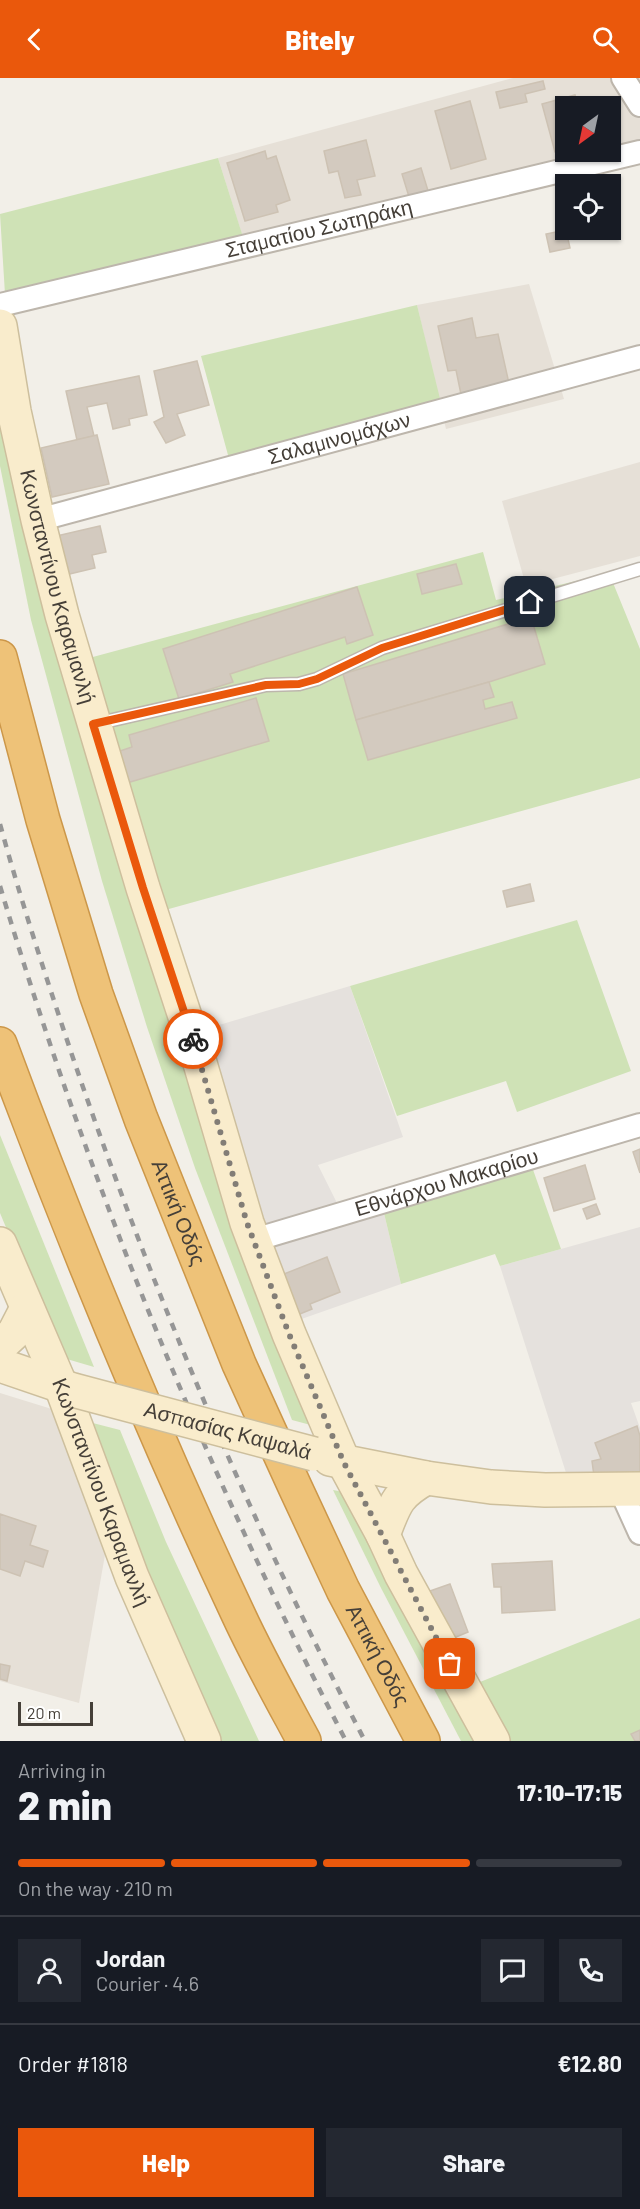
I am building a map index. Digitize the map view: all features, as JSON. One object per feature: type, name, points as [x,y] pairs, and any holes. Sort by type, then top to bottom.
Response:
[{"type":"highway","name":"Αττική Οδός","points":[[0,657],[50,842],[96,994],[141,1119],[235,1353],[290,1477],[343,1590],[423,1741]]},
{"type":"highway","points":[[0,1044],[42,1157],[138,1392],[240,1618],[304,1741]]},
{"type":"street","points":[[623,78],[640,105]]},
{"type":"street","name":"Σταματίου Σωτηράκη","points":[[0,305],[640,152]]},
{"type":"street","name":"Κωνσταντίνου Καραμανλή","points":[[0,326],[14,411],[38,520],[93,724],[143,888],[198,1053],[236,1188],[289,1334],[329,1459],[383,1535],[401,1574],[493,1741]]},
{"type":"street","name":"Σαλαμινομάχων","points":[[38,520],[640,357]]},
{"type":"street","name":"Εθνάρχου Μακαρίου","points":[[254,1240],[640,1125]]},
{"type":"street","name":"Κωνσταντίνου Καραμανλή","points":[[0,1244],[27,1308],[67,1388],[132,1577],[204,1741]]},
{"type":"street","points":[[0,1346],[14,1333],[27,1308]]},
{"type":"street","name":"Ασπασίας Καψαλά","points":[[0,1365],[67,1388],[329,1459],[426,1478],[491,1487],[545,1490],[630,1489]]},
{"type":"street","points":[[383,1535],[392,1510],[402,1494],[426,1478]]},
{"type":"street","points":[[630,1489],[640,1533]]},
{"type":"lane","points":[[93,724],[266,685],[299,684],[317,679],[382,648],[640,569]]},
{"type":"shaded area","points":[[513,78],[640,78],[640,158],[577,174],[555,174],[555,180],[249,257],[218,158]]},
{"type":"shaded area","points":[[529,284],[564,399],[446,429],[417,305]]},
{"type":"shaded area","points":[[640,462],[640,556],[526,586],[502,501]]},
{"type":"shaded area","points":[[350,986],[403,1137],[318,1165],[346,1221],[383,1209],[401,1284],[293,1322],[199,1031]]},
{"type":"shaded area","points":[[640,1227],[640,1401],[631,1403],[640,1428],[640,1496],[568,1479],[500,1266]]},
{"type":"shaded area","points":[[0,1393],[55,1410],[106,1549],[79,1703],[0,1681]]},
{"type":"green space","points":[[218,158],[243,237],[5,294],[0,214]]},
{"type":"green space","points":[[417,305],[444,415],[231,466],[201,356]]},
{"type":"green space","points":[[0,390],[318,1427],[292,1420],[195,1168],[147,1027],[102,881],[31,620],[0,466]]},
{"type":"green space","points":[[483,552],[496,600],[609,573],[640,649],[640,778],[158,912],[78,661]]},
{"type":"green space","points":[[577,920],[631,1071],[517,1112],[506,1081],[397,1116],[350,986]]},
{"type":"green space","points":[[0,1135],[94,1367],[60,1357],[0,1213]]},
{"type":"green space","points":[[531,1164],[561,1249],[500,1266],[495,1254],[401,1284],[383,1209]]},
{"type":"green space","points":[[85,1421],[120,1430],[166,1542],[259,1741],[216,1741]]},
{"type":"green space","points":[[333,1490],[349,1493],[480,1741],[461,1741]]},
{"type":"green space","points":[[640,1618],[640,1741],[503,1741],[470,1686]]},
{"type":"building","points":[[543,81],[545,89],[525,94],[527,102],[500,108],[496,92]]},
{"type":"building","points":[[555,100],[555,152],[542,104]]},
{"type":"building","points":[[470,101],[486,159],[451,169],[435,111]]},
{"type":"building","points":[[366,140],[375,176],[357,180],[361,195],[345,198],[338,171],[329,173],[324,151]]},
{"type":"building","points":[[265,151],[267,159],[276,156],[290,200],[276,205],[278,212],[245,221],[227,163]]},
{"type":"building","points":[[421,168],[429,194],[410,200],[402,174]]},
{"type":"building","points":[[555,232],[555,240],[568,240],[570,248],[550,252],[546,234]]},
{"type":"building","points":[[472,318],[476,338],[498,334],[510,388],[462,399],[456,370],[448,371],[438,326]]},
{"type":"building","points":[[197,361],[209,405],[177,414],[185,435],[166,443],[154,422],[164,417],[154,371]]},
{"type":"building","points":[[139,376],[147,415],[129,419],[130,425],[113,429],[107,403],[87,407],[94,436],[77,440],[66,391]]},
{"type":"building","points":[[97,435],[109,484],[52,497],[41,448]]},
{"type":"building","points":[[100,526],[106,552],[92,555],[95,568],[61,576],[52,537]]},
{"type":"building","points":[[456,564],[462,584],[422,594],[417,574]]},
{"type":"building","points":[[357,587],[373,635],[347,644],[345,637],[230,674],[233,682],[179,699],[163,649]]},
{"type":"building","points":[[531,617],[545,664],[356,720],[343,674]]},
{"type":"building","points":[[489,682],[494,697],[483,700],[485,709],[512,702],[517,718],[368,760],[356,720]]},
{"type":"building","points":[[256,698],[269,741],[120,785],[111,754],[132,747],[129,735]]},
{"type":"building","points":[[530,884],[534,901],[507,907],[503,891]]},
{"type":"building","points":[[640,1149],[640,1173],[633,1152]]},
{"type":"building","points":[[585,1165],[595,1199],[554,1211],[544,1178]]},
{"type":"building","points":[[596,1204],[600,1214],[587,1219],[583,1209]]},
{"type":"building","points":[[327,1257],[340,1292],[310,1304],[312,1309],[295,1316],[279,1276]]},
{"type":"building","points":[[637,1426],[640,1436],[640,1479],[594,1476],[592,1461],[601,1459],[595,1443]]},
{"type":"building","points":[[0,1514],[36,1526],[30,1545],[48,1551],[43,1567],[25,1561],[20,1576],[0,1569]]},
{"type":"building","points":[[552,1561],[555,1610],[502,1613],[501,1587],[494,1587],[492,1564]]},
{"type":"building","points":[[450,1584],[468,1632],[449,1640],[430,1591]]},
{"type":"building","points":[[0,1664],[10,1666],[7,1681],[0,1679]]},
{"type":"building","points":[[640,1730],[640,1741],[635,1741],[631,1734]]},
{"type":"railway","points":[[0,824],[71,1052],[134,1228],[169,1316],[204,1402],[281,1573],[365,1741]]},
{"type":"railway","points":[[0,886],[71,1106],[153,1322],[244,1534],[346,1741]]},
{"type":"way so far","points":[[193,1039],[247,1223],[289,1334],[344,1463],[450,1664]]},
{"type":"route","points":[[193,1039],[143,888],[93,724],[266,685],[299,684],[317,679],[382,648],[530,602]]}]
